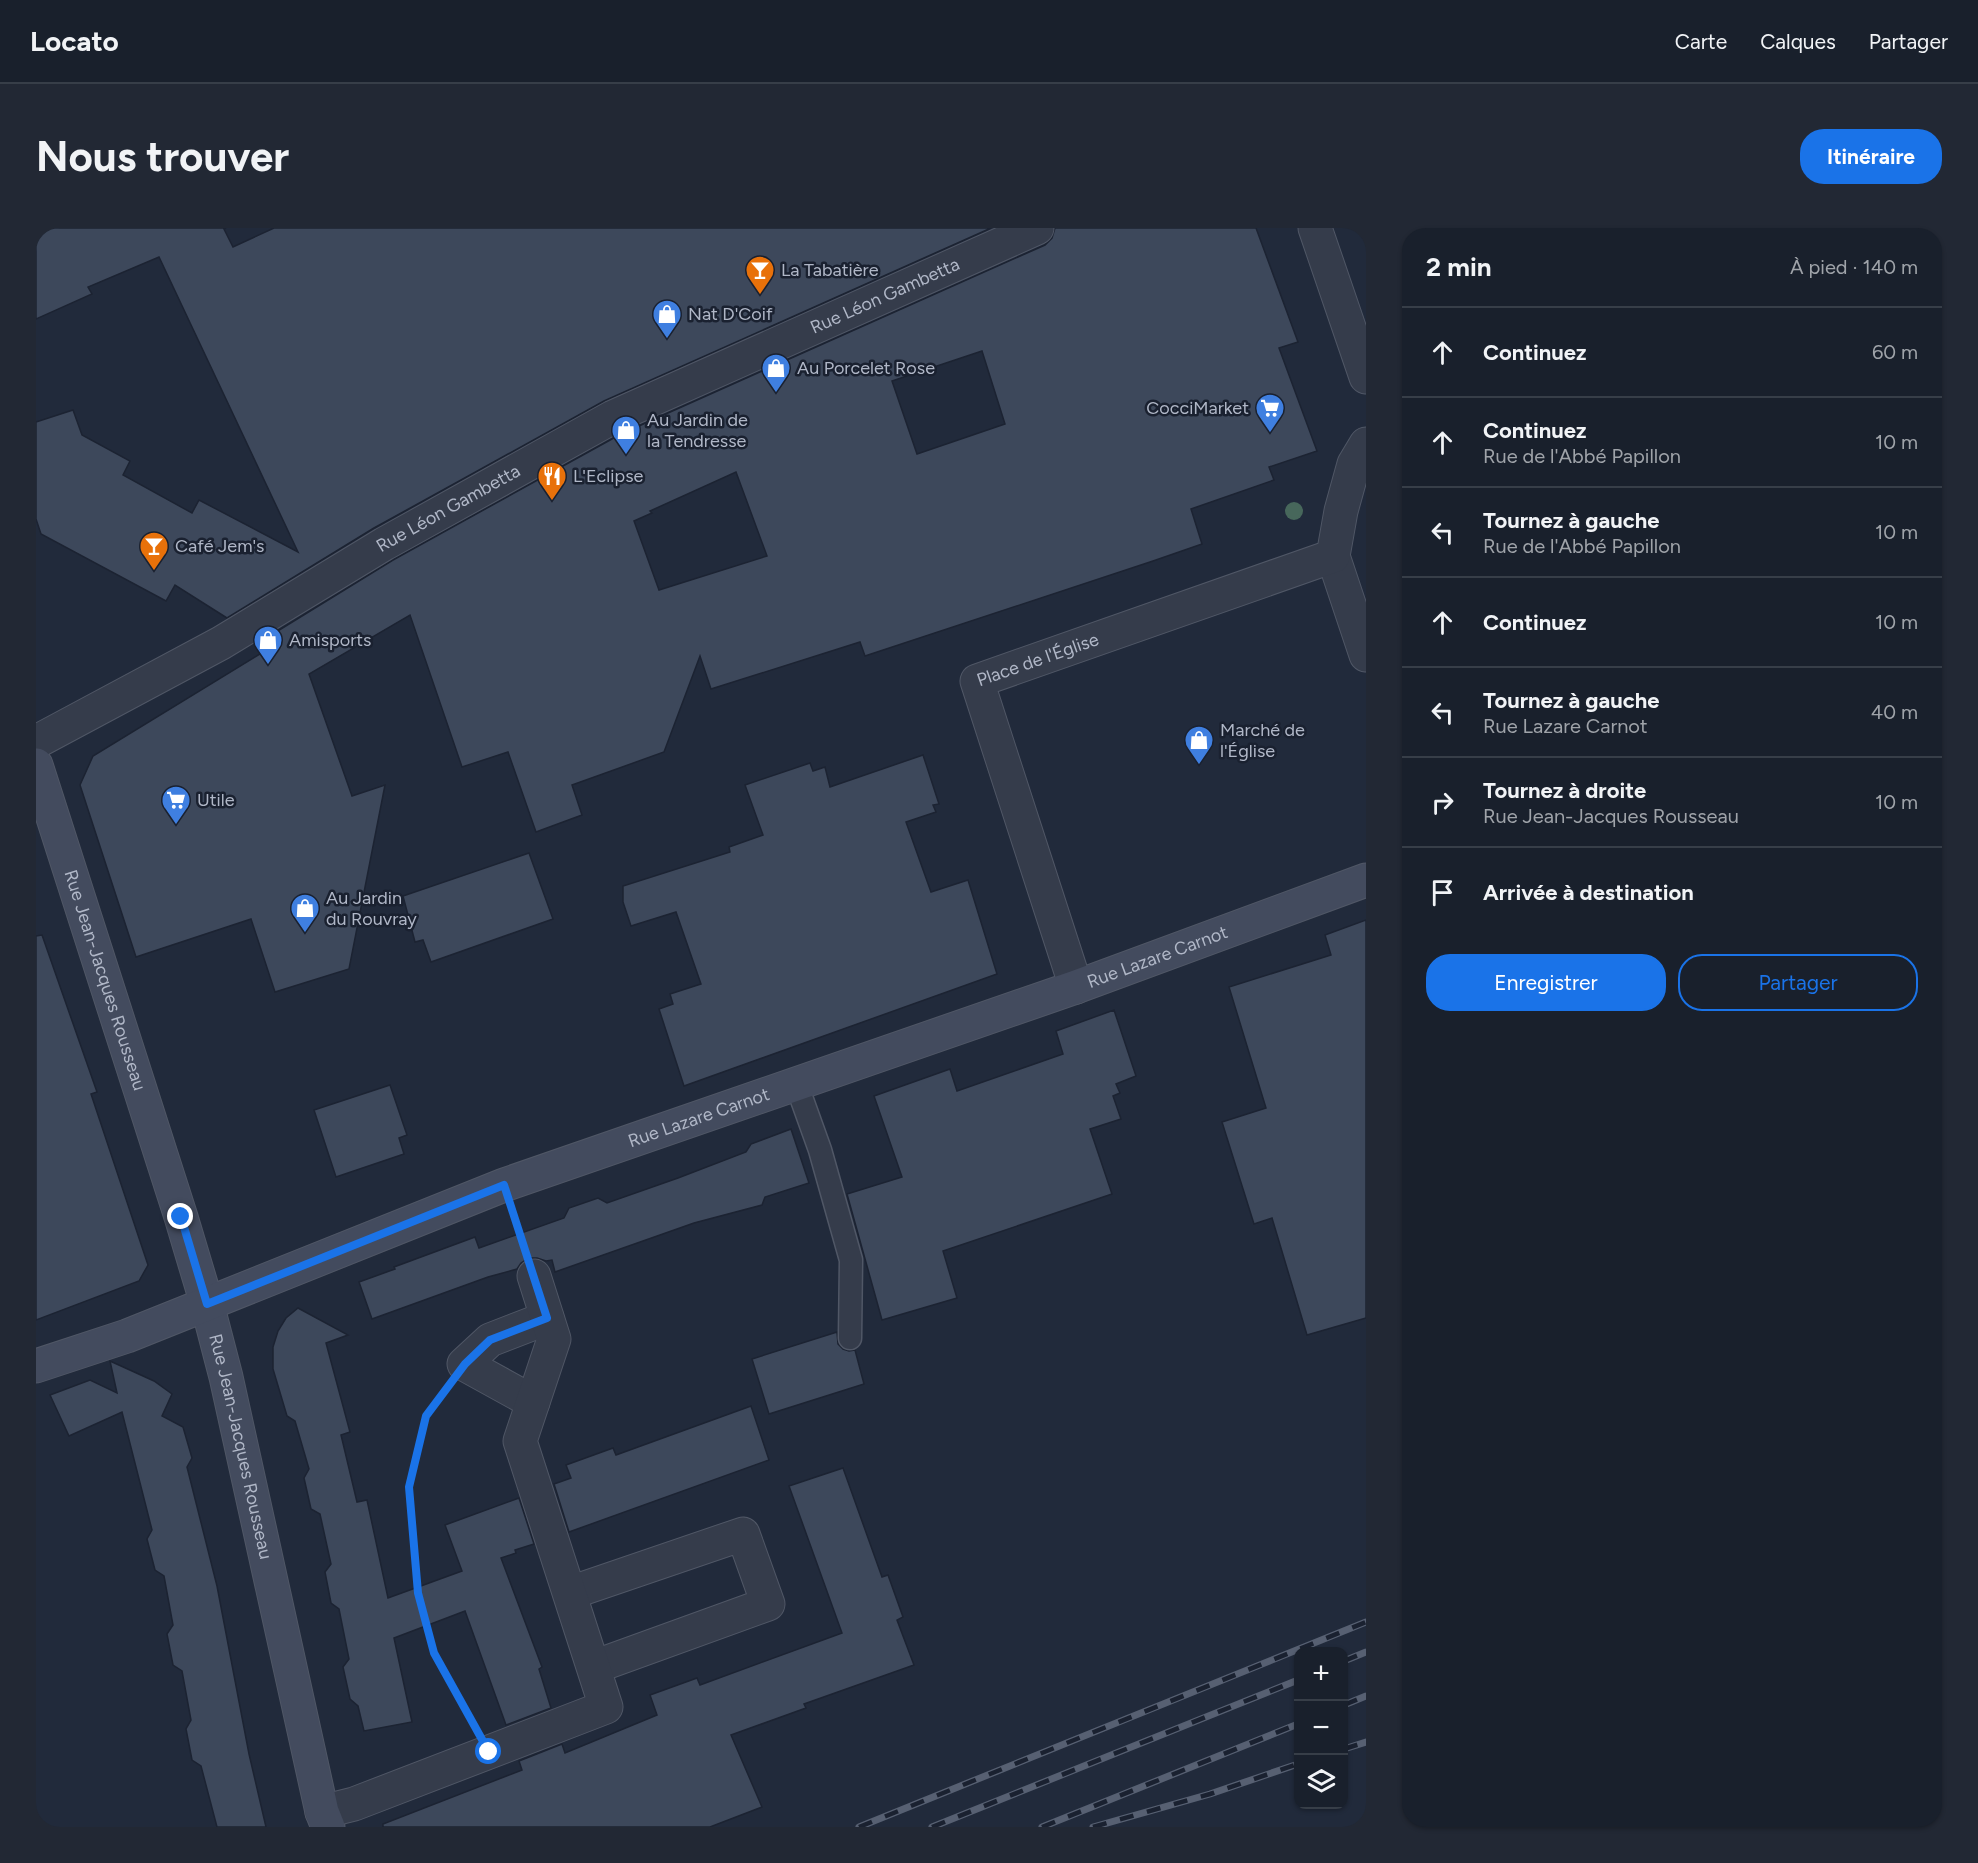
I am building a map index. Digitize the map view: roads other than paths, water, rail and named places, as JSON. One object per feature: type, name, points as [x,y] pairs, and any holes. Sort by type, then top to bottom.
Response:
[{"type":"street","name":"Rue Léon Gambetta","points":[[36,742],[221,643],[384,544],[612,417],[1037,228]]},
{"type":"street","points":[[1315,228],[1366,377]]},
{"type":"street","points":[[1366,444],[1354,464],[1341,511],[1334,556],[1366,656]]},
{"type":"street","name":"Place de l'Église","points":[[1076,987],[977,681],[1334,556]]},
{"type":"street","name":"Rue Jean-Jacques Rousseau","points":[[36,765],[207,1304],[224,1368],[325,1819]]},
{"type":"street","name":"Rue Lazare Carnot","points":[[36,1366],[127,1336],[504,1185],[1076,987],[1366,880]]},
{"type":"street","points":[[325,1819],[354,1804],[606,1707],[520,1441],[554,1339],[534,1276]]},
{"type":"street","points":[[533,1402],[465,1364],[490,1340],[547,1318]]},
{"type":"street","points":[[570,1593],[742,1534],[768,1604],[594,1667]]},
{"type":"lane","points":[[796,1083],[820,1150],[851,1260],[850,1338]]},
{"type":"railway","points":[[859,1827],[1366,1622]]},
{"type":"railway","points":[[1348,1659],[1366,1652]]},
{"type":"railway","points":[[932,1827],[1294,1682]]},
{"type":"railway","points":[[1348,1703],[1366,1696]]},
{"type":"railway","points":[[1042,1827],[1294,1726]]},
{"type":"railway","points":[[1348,1748],[1366,1742]]},
{"type":"railway","points":[[1093,1827],[1210,1794],[1294,1765]]},
{"type":"place","name":"La Tabatière","points":[[760,296]]},
{"type":"place","name":"Nat D'Coif","points":[[667,340]]},
{"type":"place","name":"Au Porcelet Rose","points":[[776,394]]},
{"type":"place","name":"CocciMarket","points":[[1270,434]]},
{"type":"place","name":"Au Jardin de la Tendresse","points":[[626,456]]},
{"type":"place","name":"L'Eclipse","points":[[552,502]]},
{"type":"place","name":"Café Jem's","points":[[154,572]]},
{"type":"place","name":"Amisports","points":[[268,666]]},
{"type":"place","name":"Marché de l'Église","points":[[1199,766]]},
{"type":"place","name":"Utile","points":[[176,826]]},
{"type":"place","name":"Au Jardin du Rouvray","points":[[305,934]]}]
